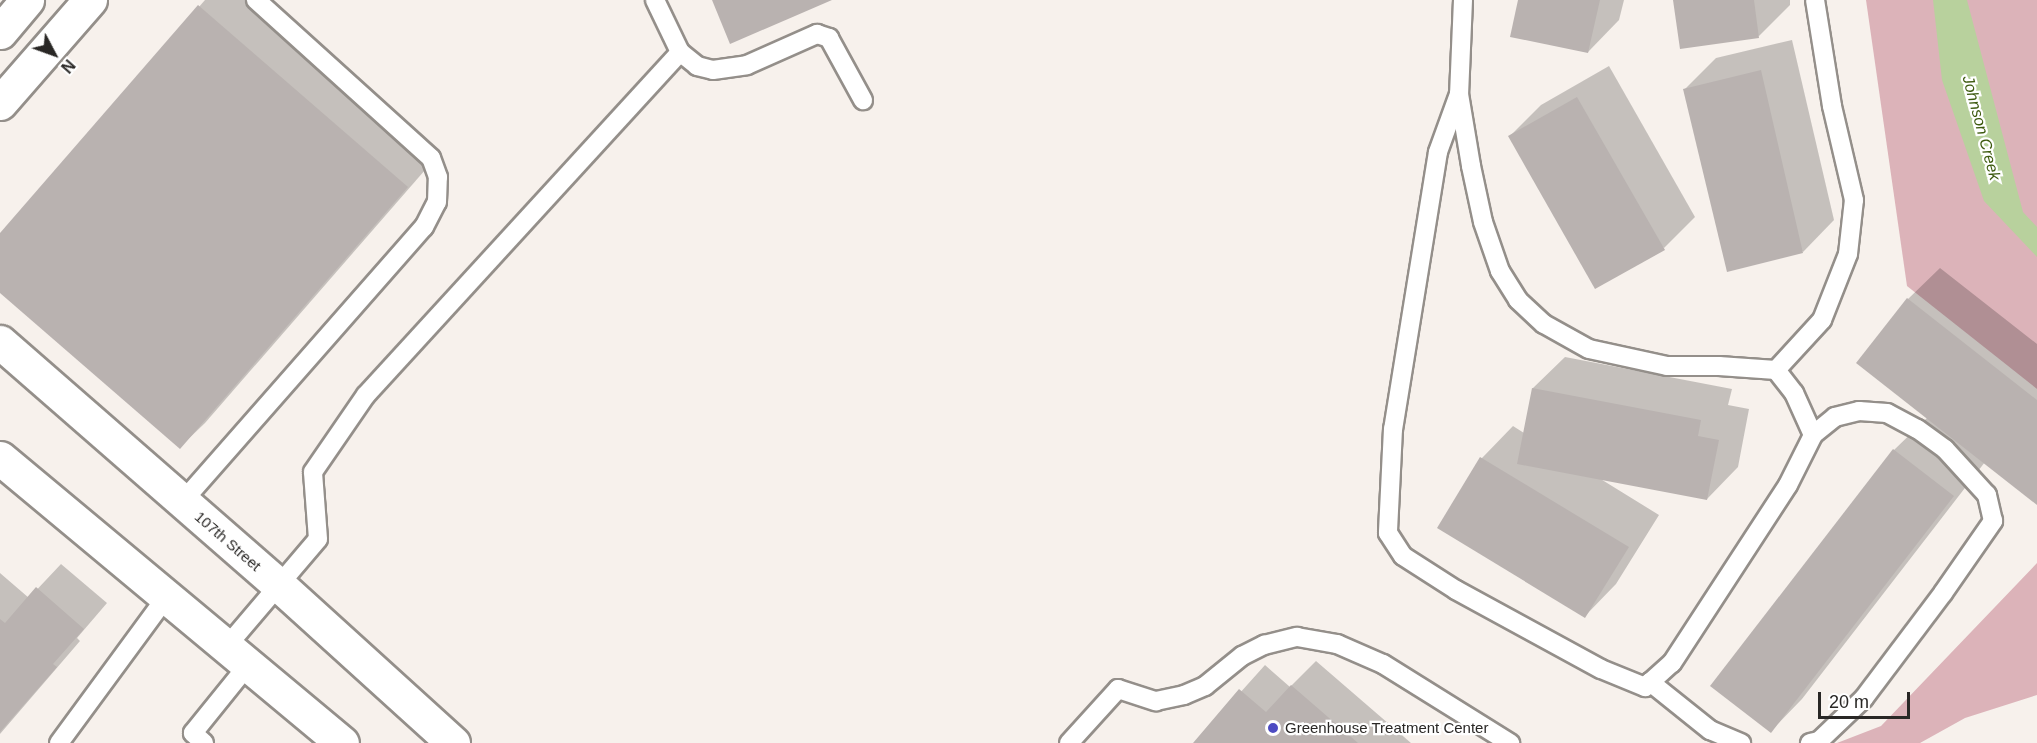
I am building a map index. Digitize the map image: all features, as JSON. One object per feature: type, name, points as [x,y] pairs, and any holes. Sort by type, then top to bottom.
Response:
[{"type":"street","points":[[0,32],[27,0]]},
{"type":"street","points":[[0,104],[90,0]]},
{"type":"street","name":"107th Street","points":[[0,342],[279,585],[453,743]]},
{"type":"street","points":[[0,458],[342,743]]},
{"type":"lane","points":[[183,501],[424,227],[437,201],[438,177],[431,158],[256,0]]},
{"type":"lane","points":[[655,0],[680,52],[697,66],[713,70],[747,65],[817,34],[830,38],[863,99]]},
{"type":"lane","points":[[1463,0],[1458,94],[1483,222],[1500,271],[1518,300],[1545,324],[1589,350],[1667,366],[1719,366],[1776,370],[1794,393],[1813,435]]},
{"type":"lane","points":[[1776,370],[1822,320],[1848,254],[1854,200],[1832,106],[1815,0]]},
{"type":"lane","points":[[204,743],[193,733],[279,585],[318,539],[314,472],[366,395],[680,52]]},
{"type":"lane","points":[[1458,94],[1438,152],[1393,429],[1388,533],[1403,556],[1456,590],[1600,669],[1645,687],[1672,663],[1788,485],[1813,435],[1835,417],[1859,411],[1887,413],[1917,429],[1945,449],[1987,495],[1993,521],[1943,593],[1864,698],[1819,741],[1810,743]]},
{"type":"lane","points":[[59,743],[166,597]]},
{"type":"lane","points":[[1069,743],[1118,689],[1156,700],[1184,695],[1205,686],[1242,656],[1264,645],[1297,637],[1337,644],[1383,664],[1510,743]]},
{"type":"lane","points":[[1650,682],[1710,730],[1741,743]]},
{"type":"shaded area","points":[[1866,0],[2037,0],[2037,389],[1907,286]]},
{"type":"shaded area","points":[[2037,563],[2037,695],[1965,718],[1920,743],[1837,743],[1881,726]]},
{"type":"water","name":"Johnson Creek","points":[[1933,0],[1967,0],[2023,212],[2037,227],[2037,257],[1984,201],[1942,80]]},
{"type":"building","points":[[712,0],[832,0],[730,44]]},
{"type":"building","points":[[1518,0],[1600,0],[1588,53],[1510,37]]},
{"type":"building","points":[[1673,0],[1754,0],[1759,38],[1680,49]]},
{"type":"building","points":[[198,5],[408,187],[180,449],[0,293],[0,233]]},
{"type":"building","points":[[1761,70],[1803,253],[1727,272],[1683,89]]},
{"type":"building","points":[[1577,97],[1665,250],[1595,289],[1508,136]]},
{"type":"building","points":[[1907,298],[2037,400],[2037,505],[1856,363]]},
{"type":"building","points":[[1532,388],[1701,420],[1698,436],[1719,440],[1707,500],[1517,464]]},
{"type":"building","points":[[1893,449],[1954,496],[1771,733],[1710,686]]},
{"type":"building","points":[[1480,457],[1629,547],[1585,618],[1437,528]]},
{"type":"building","points":[[36,587],[84,629],[53,664],[57,667],[0,732],[0,619],[5,623]]},
{"type":"building","name":"Greenhouse Treatment Center","points":[[1291,685],[1358,743],[1193,743],[1239,689],[1266,712]]},
{"type":"place","name":"Greenhouse Treatment Center","points":[[1273,728]]}]
